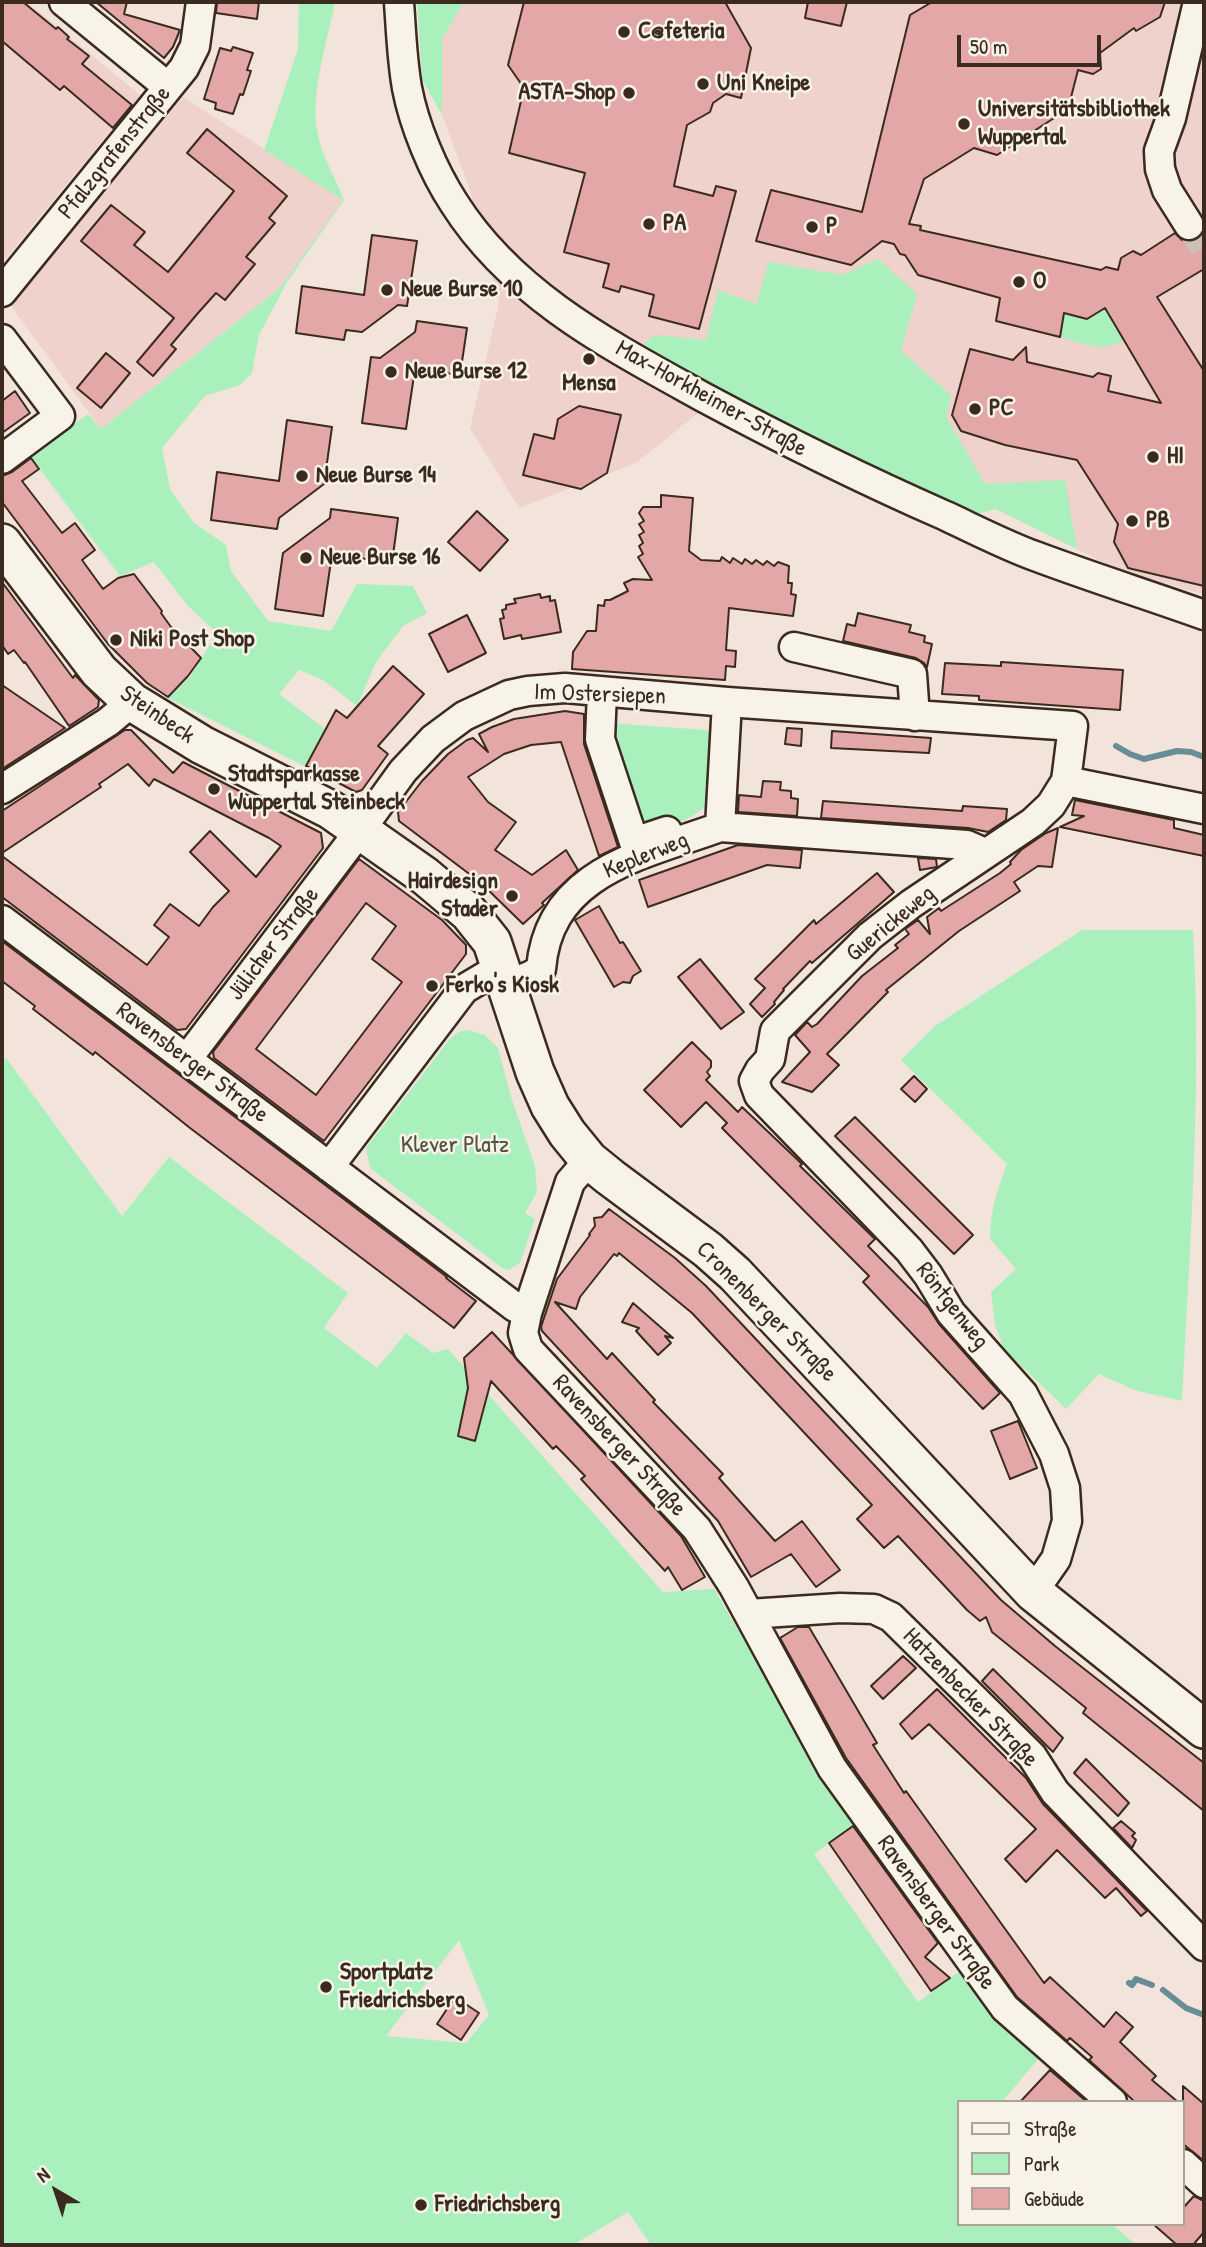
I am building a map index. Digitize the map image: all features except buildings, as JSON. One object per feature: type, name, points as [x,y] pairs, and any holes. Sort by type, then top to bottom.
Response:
[{"type":"main road","name":"Steinbeck","points":[[2,543],[99,671],[132,702],[202,745],[331,810],[361,829]]},
{"type":"main road","name":"Cronenberger Straße","points":[[361,829],[452,897],[470,913],[492,942],[535,1072],[550,1107],[589,1160],[708,1250],[735,1274],[1033,1592],[1204,1729]]},
{"type":"street","points":[[64,2],[168,87]]},
{"type":"street","name":"Pfalzgrafenstraße","points":[[2,292],[184,68],[195,46],[201,2]]},
{"type":"street","name":"Max-Horkheimer-Straße","points":[[399,2],[407,87],[415,117],[438,174],[453,202],[477,235],[498,259],[548,303],[604,341],[666,377],[774,435],[881,487],[1033,555],[1204,615]]},
{"type":"street","points":[[1189,225],[1167,190],[1159,159],[1198,2]]},
{"type":"street","points":[[2,339],[60,416],[2,459]]},
{"type":"street","points":[[794,647],[912,674],[915,716]]},
{"type":"street","name":"Im Ostersiepen","points":[[361,829],[402,771],[433,738],[464,716],[509,695],[565,688],[1073,726],[1066,781]]},
{"type":"street","points":[[602,692],[600,739],[634,842],[720,814],[967,845],[985,853]]},
{"type":"street","points":[[2,789],[107,722],[132,702]]},
{"type":"street","points":[[720,814],[727,702]]},
{"type":"street","points":[[1066,781],[1204,809]]},
{"type":"street","name":"Guerickeweg","points":[[758,1095],[754,1081],[770,1059],[775,1031],[870,936],[911,904],[1033,822],[1051,805],[1066,781]]},
{"type":"street","name":"Keplerweg","points":[[504,976],[532,975],[541,969],[543,946],[558,911],[574,892],[592,878],[613,865],[720,814]]},
{"type":"street","name":"Jülicher Straße","points":[[187,1059],[361,829]]},
{"type":"street","name":"Ravensberger Straße","points":[[2,920],[527,1313],[523,1333],[528,1349],[697,1529],[734,1587],[832,1768],[1005,2008],[1110,2100]]},
{"type":"street","points":[[329,1167],[464,989],[504,976]]},
{"type":"street","name":"Röntgenweg","points":[[758,1095],[908,1250],[928,1275],[951,1313],[1023,1394],[1043,1429],[1065,1488],[1067,1521],[1056,1559],[1033,1592]]},
{"type":"street","points":[[527,1313],[570,1182],[589,1160]]},
{"type":"street","name":"Hatzenbecker Straße","points":[[748,1614],[851,1608],[874,1609],[891,1618],[1032,1756],[1055,1792],[1204,1946]]},
{"type":"street","points":[[1185,2166],[1204,2183]]},
{"type":"shaded area","points":[[2,2],[27,2],[140,95],[2,263]]},
{"type":"shaded area","points":[[464,2],[1204,2],[1204,595],[1113,567],[737,382],[636,463],[519,508],[470,428],[499,303],[470,190],[442,115],[442,39]]},
{"type":"shaded area","points":[[183,97],[344,200],[280,288],[101,429],[11,306]]},
{"type":"green space","points":[[299,2],[335,2],[324,49],[315,116],[322,148],[344,200],[287,282],[259,335],[252,373],[240,385],[205,396],[162,448],[170,489],[194,523],[226,545],[231,571],[268,621],[331,631],[357,584],[413,586],[427,613],[403,626],[376,662],[357,706],[323,680],[299,670],[279,694],[325,729],[306,767],[168,698],[190,677],[217,633],[187,605],[154,562],[120,576],[30,456],[88,414],[101,429],[280,288],[343,200],[264,150],[298,49]]},
{"type":"green space","points":[[417,2],[464,2],[442,39],[442,115],[422,79]]},
{"type":"green space","points":[[878,259],[917,294],[901,351],[951,395],[946,417],[985,484],[1065,480],[1077,549],[996,509],[970,516],[636,351],[654,335],[706,340],[718,290],[756,304],[769,262],[843,275]]},
{"type":"green space","points":[[1106,302],[1111,303],[1108,314],[1124,340],[1101,347],[1060,337],[1064,313],[1087,319],[1104,309]]},
{"type":"green space","points":[[609,723],[720,731],[717,788],[711,801],[694,815],[672,825],[640,828]]},
{"type":"green space","points":[[1082,930],[1193,930],[1196,1107],[1182,1401],[1134,1390],[1099,1374],[1066,1409],[1004,1349],[995,1325],[991,1292],[1016,1269],[990,1239],[995,1201],[1007,1164],[901,1060],[935,1026]]},
{"type":"green space","name":"Klever Platz","points":[[468,1030],[485,1035],[498,1048],[512,1100],[535,1166],[537,1192],[525,1213],[535,1219],[520,1263],[508,1270],[370,1168],[366,1148],[450,1039],[459,1032]]},
{"type":"green space","points":[[6,1058],[122,1216],[169,1157],[348,1293],[324,1328],[377,1368],[406,1333],[433,1353],[448,1349],[663,1592],[714,1589],[832,1791],[855,1824],[814,1854],[918,2002],[960,1971],[993,2017],[1040,2057],[1004,2100],[958,2100],[958,2226],[1114,2226],[1136,2245],[651,2245],[628,2212],[573,2245],[2,2245],[2,1061]],"holes":[[[459,1940],[489,2015],[466,2043],[386,2036]]]},
{"type":"waterway","points":[[1116,746],[1144,759],[1177,751],[1204,757]]},
{"type":"waterway","points":[[1129,1983],[1132,1985],[1136,1979],[1152,1985]]},
{"type":"waterway","points":[[1163,1990],[1186,2008],[1204,2015]]},
{"type":"tunnel","points":[[1189,225],[1204,247]]},
{"type":"place","name":"C@feteria","points":[[624,32]]},
{"type":"place","name":"Uni Kneipe","points":[[703,84]]},
{"type":"place","name":"ASTA-Shop","points":[[629,93]]},
{"type":"place","name":"Universitätsbibliothek Wuppertal","points":[[964,124]]},
{"type":"place","name":"PA","points":[[649,224]]},
{"type":"place","name":"P","points":[[812,227]]},
{"type":"place","name":"O","points":[[1019,282]]},
{"type":"place","name":"Neue Burse 10","points":[[387,290]]},
{"type":"place","name":"Mensa","points":[[589,359]]},
{"type":"place","name":"Neue Burse 12","points":[[391,372]]},
{"type":"place","name":"PC","points":[[975,409]]},
{"type":"place","name":"HI","points":[[1153,457]]},
{"type":"place","name":"Neue Burse 14","points":[[302,476]]},
{"type":"place","name":"PB","points":[[1132,521]]},
{"type":"place","name":"Neue Burse 16","points":[[306,558]]},
{"type":"place","name":"Niki Post Shop","points":[[116,640]]},
{"type":"place","name":"Stadtsparkasse Wuppertal Steinbeck","points":[[214,789]]},
{"type":"place","name":"Hairdesign Stader","points":[[512,896]]},
{"type":"place","name":"Ferko's Kiosk","points":[[432,986]]},
{"type":"place","name":"Sportplatz Friedrichsberg","points":[[326,1987]]},
{"type":"place","name":"Friedrichsberg","points":[[421,2205]]}]
